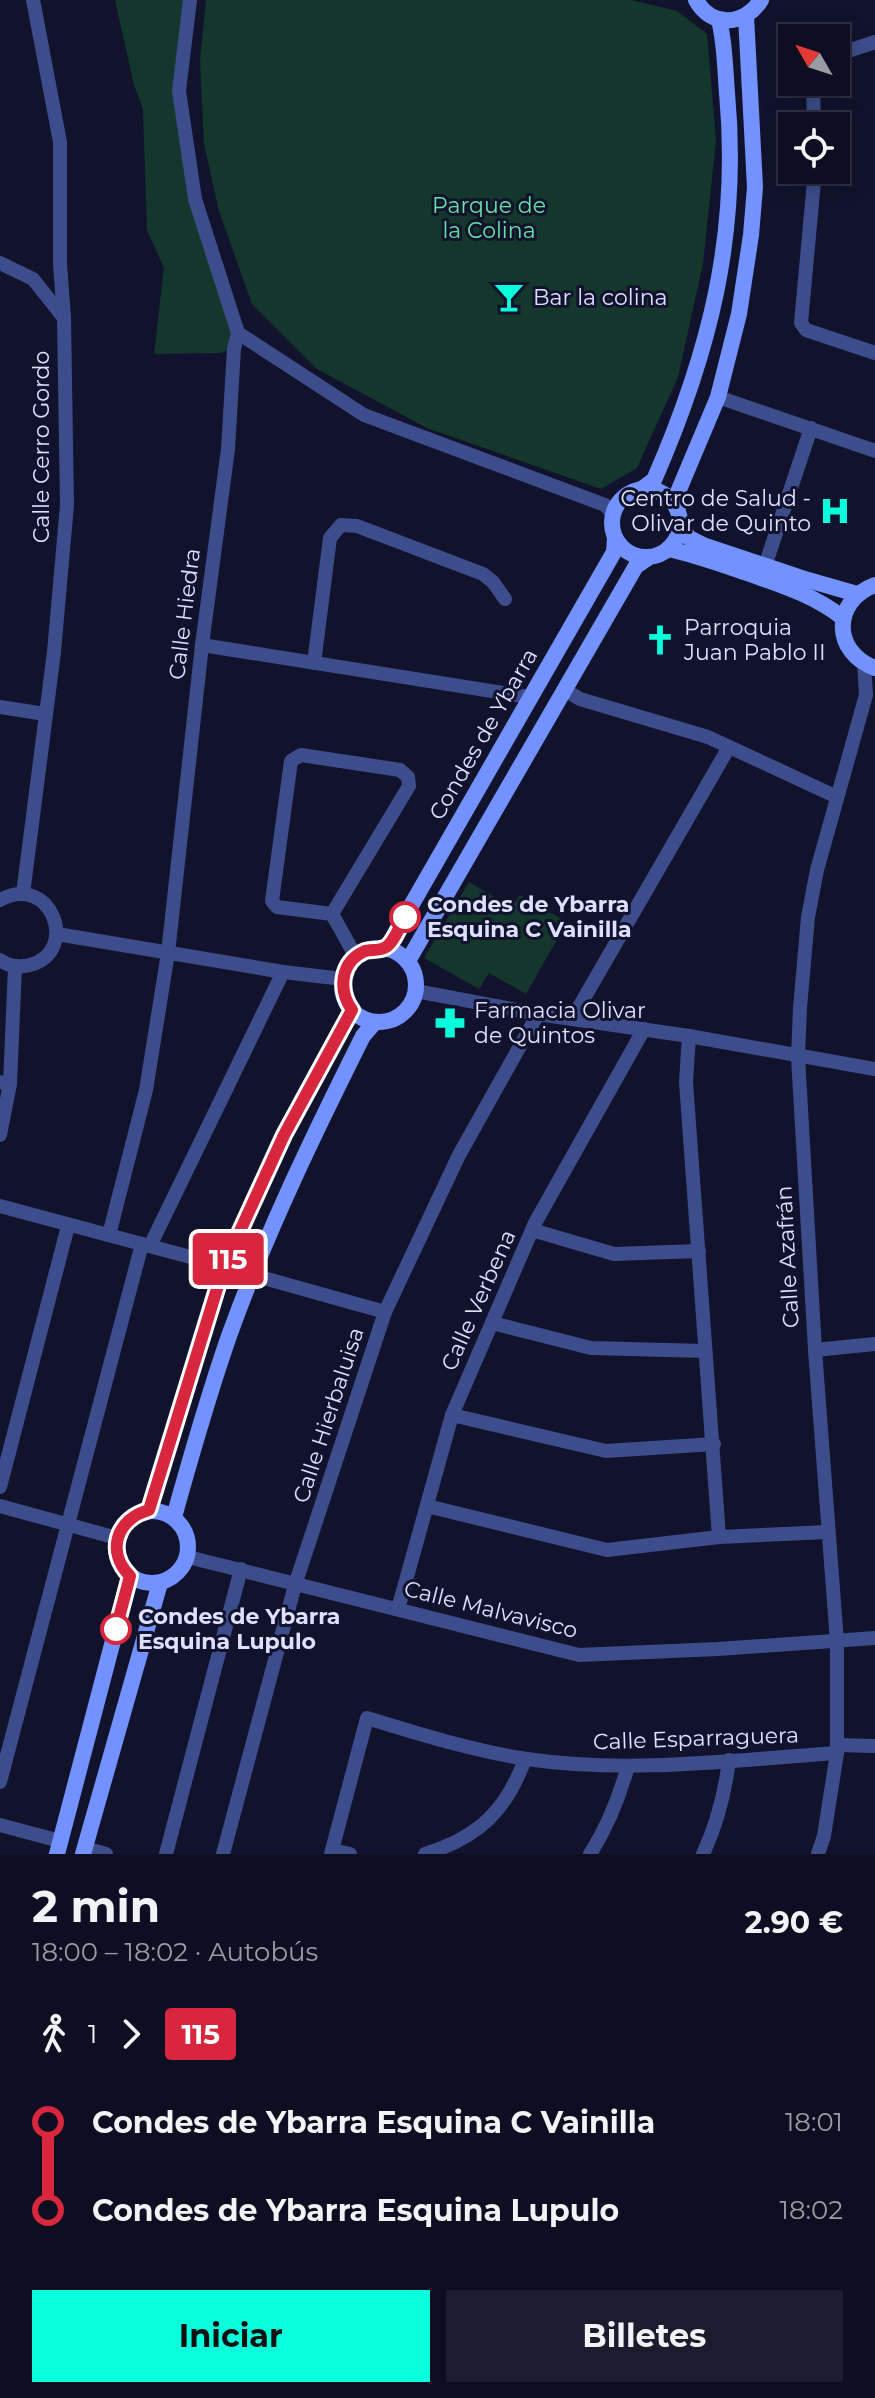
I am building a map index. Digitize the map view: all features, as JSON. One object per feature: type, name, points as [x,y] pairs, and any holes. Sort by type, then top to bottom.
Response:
[{"type":"main road","points":[[696,0],[704,12],[728,21],[746,16],[761,0]]},
{"type":"main road","points":[[746,16],[755,187],[751,235],[739,314],[718,397],[678,492],[676,505],[681,526],[689,538],[703,545],[857,594]]},
{"type":"main road","points":[[648,558],[629,553],[615,538],[612,507],[654,480],[692,386],[712,316],[724,253],[732,145],[719,20]]},
{"type":"main road","points":[[642,489],[661,492],[676,505]]},
{"type":"main road","points":[[408,961],[636,566],[668,549],[681,526]]},
{"type":"main road","name":"Condes de Ybarra","points":[[384,949],[614,552],[615,538]]},
{"type":"main road","points":[[668,549],[700,556],[802,592],[843,618]]},
{"type":"main road","points":[[869,666],[853,655],[846,644],[843,618],[857,594],[875,585]]},
{"type":"main road","points":[[374,949],[384,949],[408,961],[416,983],[415,995],[404,1013],[385,1022],[375,1022],[352,1010],[343,990],[343,979],[356,957],[374,949]]},
{"type":"main road","points":[[149,1510],[224,1266],[284,1135],[352,1010]]},
{"type":"main road","points":[[174,1517],[208,1399],[253,1275],[309,1144],[363,1036],[375,1022]]},
{"type":"main road","points":[[149,1510],[166,1512],[174,1517],[187,1533],[188,1557],[178,1573],[160,1583],[139,1581],[130,1576],[118,1559],[117,1538],[128,1519],[149,1510]]},
{"type":"main road","points":[[58,1848],[130,1576]]},
{"type":"main road","points":[[84,1851],[160,1583]]},
{"type":"street","name":"Calle Cerro Gordo","points":[[23,894],[54,652],[67,505],[60,142],[33,0]]},
{"type":"street","name":"Calle Hiedra","points":[[109,1235],[146,1090],[168,953],[202,645],[228,449],[234,349],[238,333],[195,199],[179,91],[190,0]]},
{"type":"street","points":[[850,50],[875,42]]},
{"type":"street","points":[[814,184],[801,323],[806,330],[875,353]]},
{"type":"street","points":[[0,263],[33,279],[64,318]]},
{"type":"street","points":[[33,279],[51,274],[60,264]]},
{"type":"street","points":[[238,333],[364,415],[612,507]]},
{"type":"street","points":[[718,397],[875,451]]},
{"type":"street","points":[[765,566],[811,428]]},
{"type":"street","points":[[314,663],[330,538],[341,525],[357,526],[483,574],[505,599]]},
{"type":"street","points":[[202,645],[529,697]]},
{"type":"street","name":"Calle Azafrán","points":[[818,1854],[824,1836],[837,1749],[837,1642],[827,1532],[798,1057],[808,917],[817,870],[866,695],[869,666]]},
{"type":"street","points":[[565,690],[580,699],[708,737],[837,797]]},
{"type":"street","points":[[0,707],[45,714]]},
{"type":"street","points":[[572,1019],[729,747]]},
{"type":"street","points":[[301,755],[400,770],[408,777],[409,786],[332,914],[277,907],[272,901],[291,761],[301,755]]},
{"type":"street","points":[[0,900],[23,894],[34,896],[52,911],[57,934],[47,955],[27,967],[15,967],[0,960]]},
{"type":"street","points":[[332,914],[356,957]]},
{"type":"street","points":[[57,934],[283,972],[343,979]]},
{"type":"street","points":[[0,1135],[15,967]]},
{"type":"street","points":[[0,1782],[146,1245],[283,972]]},
{"type":"street","points":[[415,995],[421,992],[875,1069]]},
{"type":"street","name":"Calle Hierbaluisa","points":[[223,1854],[295,1585],[385,1312],[459,1155],[538,1014]]},
{"type":"street","name":"Calle Verbena","points":[[398,1609],[452,1415],[532,1230],[644,1029]]},
{"type":"street","points":[[689,1036],[686,1082],[719,1537]]},
{"type":"street","points":[[0,1206],[224,1266]]},
{"type":"street","points":[[0,1487],[68,1226]]},
{"type":"street","points":[[532,1230],[614,1254],[699,1251]]},
{"type":"street","points":[[253,1275],[385,1312]]},
{"type":"street","points":[[492,1323],[591,1348],[705,1351]]},
{"type":"street","points":[[815,1350],[875,1344]]},
{"type":"street","points":[[452,1415],[606,1451],[714,1444]]},
{"type":"street","points":[[0,1506],[117,1538]]},
{"type":"street","points":[[427,1506],[607,1550],[719,1537],[827,1532]]},
{"type":"street","name":"Calle Malvavisco","points":[[188,1557],[579,1655],[875,1638]]},
{"type":"street","points":[[166,1854],[241,1569]]},
{"type":"street","name":"Calle Esparraguera","points":[[331,1852],[367,1718],[468,1747],[525,1759],[628,1766],[875,1746]]},
{"type":"street","points":[[425,1854],[461,1841],[493,1816],[506,1800],[525,1759]]},
{"type":"street","points":[[703,1854],[713,1833],[729,1760]]},
{"type":"street","points":[[590,1854],[603,1834],[628,1766]]},
{"type":"street","points":[[0,1825],[58,1848]]},
{"type":"street","points":[[84,1851],[106,1854]]},
{"type":"street","points":[[331,1852],[350,1854]]},
{"type":"green space","points":[[115,0],[190,0],[179,91],[195,199],[238,333],[234,349],[219,353],[154,354],[164,268],[147,230],[143,109],[134,85]]},
{"type":"green space","name":"Parque de la Colina","points":[[206,0],[631,0],[677,11],[707,34],[716,140],[703,264],[678,377],[637,468],[601,489],[427,428],[317,369],[252,304],[219,211],[204,144],[200,60]]},
{"type":"green space","points":[[469,882],[512,907],[520,895],[567,922],[526,994],[489,973],[479,989],[424,958]]},
{"type":"bus line","name":"115","points":[[116,1629],[130,1576],[118,1559],[117,1538],[128,1519],[149,1510],[224,1266],[284,1135],[352,1010],[343,990],[346,970],[356,957],[365,952],[384,949],[405,917]]},
{"type":"place","name":"Bar la colina","points":[[509,297]]},
{"type":"place","name":"Centro de Salud - Olivar de Quinto","points":[[835,511]]},
{"type":"place","name":"Parroquia Juan Pablo II","points":[[660,640]]},
{"type":"place","name":"Condes de Ybarra Esquina C Vainilla","points":[[405,917]]},
{"type":"place","name":"Farmacia Olivar de Quintos","points":[[450,1023]]},
{"type":"place","name":"Condes de Ybarra Esquina Lupulo","points":[[116,1629]]}]
